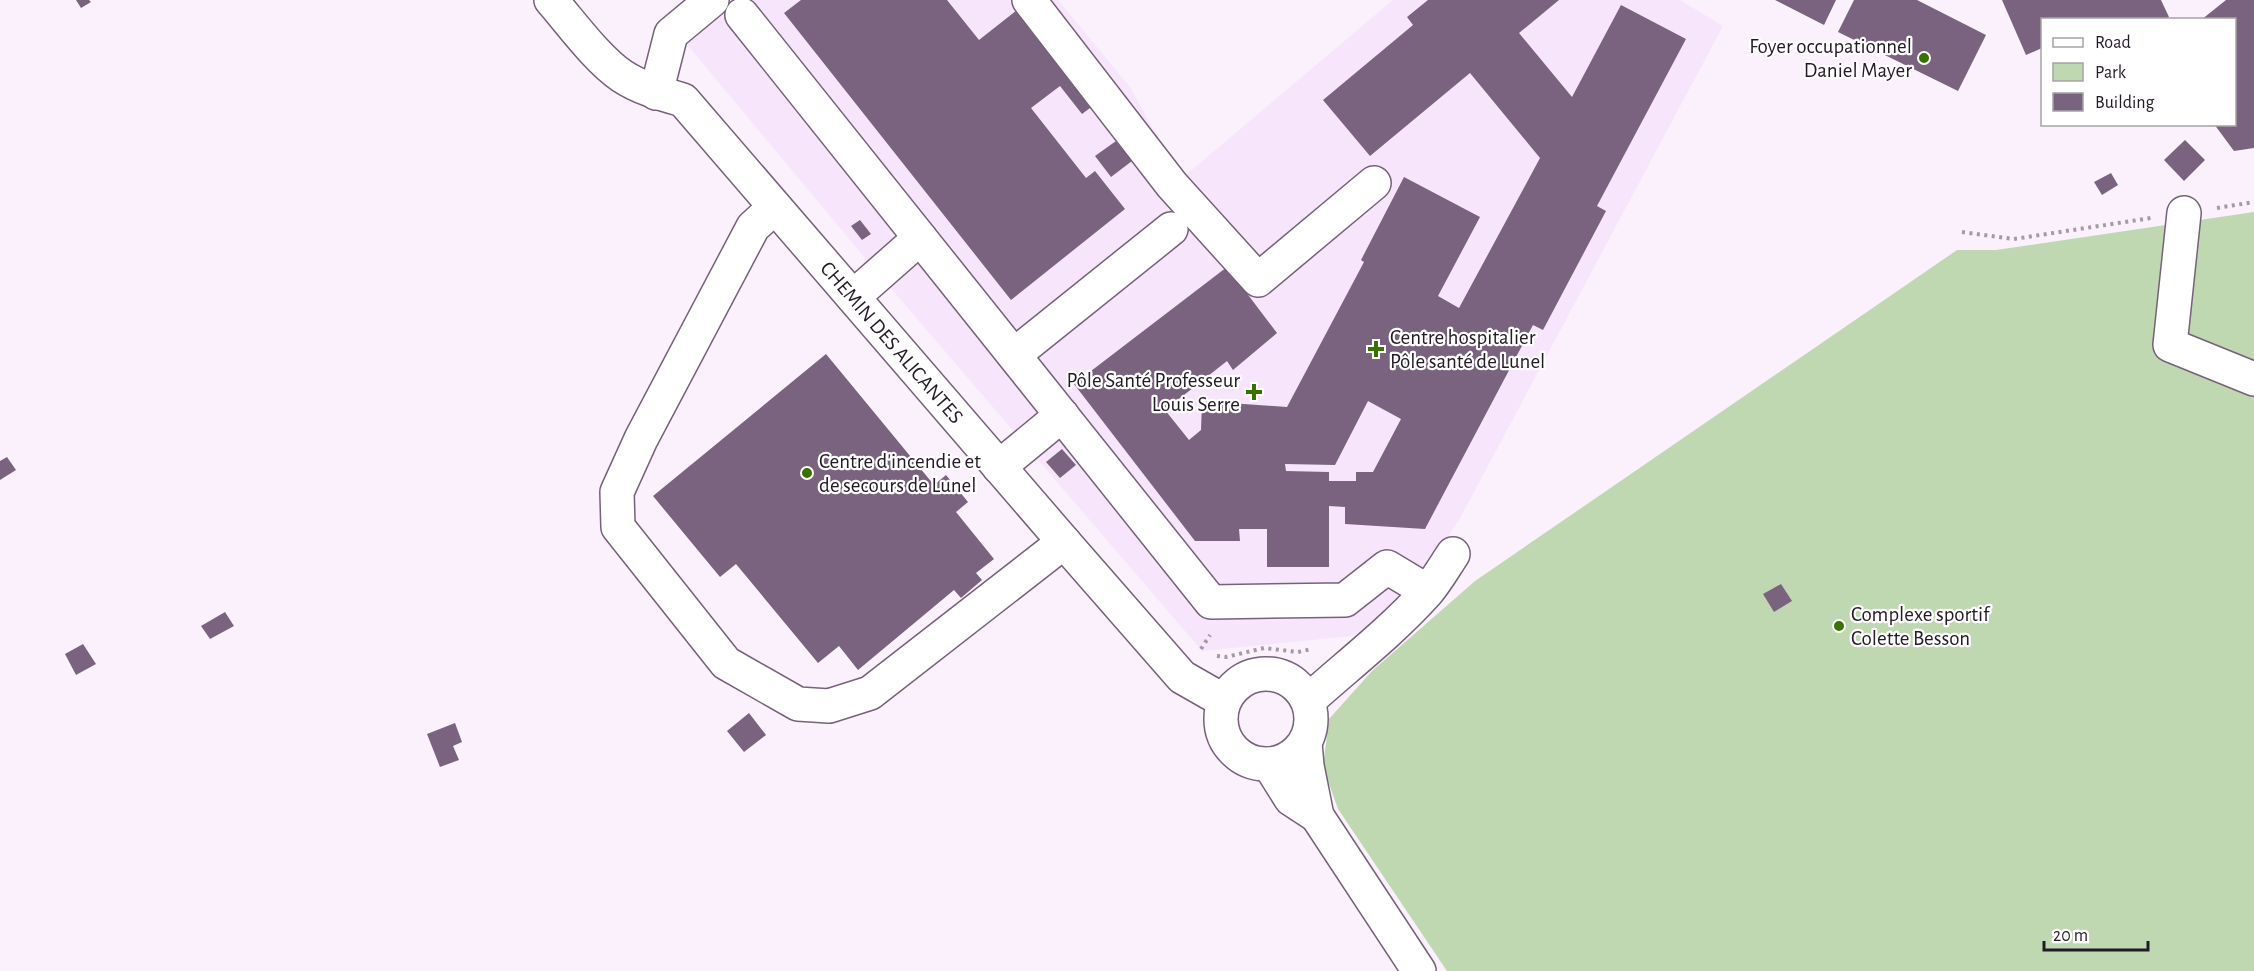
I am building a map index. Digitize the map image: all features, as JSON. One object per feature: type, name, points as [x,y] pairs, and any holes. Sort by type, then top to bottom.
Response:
[{"type":"street","name":"CHEMIN DES ALICANTES","points":[[551,0],[592,47],[621,75],[656,93],[683,99],[1182,677],[1224,701]]},
{"type":"street","points":[[656,93],[671,34],[712,0]]},
{"type":"street","points":[[1029,0],[1172,185],[1258,280],[1374,183]]},
{"type":"street","points":[[742,15],[1211,602],[1345,600],[1387,567],[1427,591]]},
{"type":"street","points":[[775,207],[753,227],[641,438],[617,492],[618,527],[726,663],[798,704],[829,706],[870,693],[1064,543]]},
{"type":"street","points":[[2184,213],[2170,345],[2254,379]]},
{"type":"street","points":[[1014,355],[1171,229]]},
{"type":"street","points":[[853,297],[920,238]]},
{"type":"street","points":[[999,467],[1062,415]]},
{"type":"street","points":[[1308,701],[1370,648],[1427,591],[1454,554]]},
{"type":"street","points":[[1258,674],[1274,674],[1288,679],[1300,689],[1308,701],[1311,729],[1305,743],[1295,754],[1282,761],[1269,764],[1253,762],[1239,756],[1229,745],[1220,716],[1224,701],[1232,688],[1244,679],[1258,674]]},
{"type":"street","points":[[1305,743],[1317,816],[1419,971]]},
{"type":"street","points":[[1269,764],[1291,800],[1317,816]]},
{"type":"path","points":[[1962,232],[2014,239],[2254,202]]},
{"type":"path","points":[[1182,677],[1233,602]]},
{"type":"shaded area","name":"Pôle Santé Professeur Louis Serre","points":[[685,0],[1058,0],[1130,87],[1181,179],[1393,0],[1680,0],[1723,26],[1459,520],[1402,607],[1352,636],[1202,651],[870,264],[664,17]]},
{"type":"green space","name":"Complexe sportif Colette Besson","points":[[2254,212],[2254,971],[1447,971],[1338,809],[1323,767],[1329,719],[1372,671],[1475,581],[1957,250],[1996,250]]},
{"type":"building","points":[[76,0],[89,0],[91,2],[81,8]]},
{"type":"building","points":[[801,0],[947,0],[979,40],[1022,6],[1094,105],[1082,114],[1060,86],[1031,108],[1086,178],[1095,171],[1125,209],[1011,300],[784,13]]},
{"type":"building","points":[[1428,0],[1559,0],[1519,33],[1572,97],[1621,5],[1686,39],[1597,206],[1606,211],[1543,330],[1533,325],[1425,529],[1345,524],[1345,507],[1329,506],[1329,567],[1267,567],[1267,529],[1239,529],[1240,541],[1195,541],[1074,384],[1227,267],[1277,333],[1233,370],[1227,361],[1165,410],[1189,440],[1201,430],[1202,401],[1287,407],[1364,262],[1361,260],[1404,177],[1480,217],[1438,296],[1459,308],[1540,158],[1470,73],[1370,156],[1323,100],[1413,25],[1407,17]],"holes":[[[1368,401],[1401,419],[1373,472],[1356,472],[1356,481],[1329,481],[1329,472],[1286,471],[1285,464],[1335,465]]]},
{"type":"building","points":[[1775,0],[1836,0],[1824,25]]},
{"type":"building","name":"Foyer occupationnel Daniel Mayer","points":[[1854,0],[1917,0],[1986,35],[1958,91],[1838,32]]},
{"type":"building","points":[[2002,0],[2161,0],[2169,17],[2041,18],[2041,48],[2026,55]]},
{"type":"building","points":[[2226,0],[2254,0],[2254,148],[2234,151],[2215,126],[2236,126],[2236,18],[2204,18]]},
{"type":"building","points":[[2185,140],[2205,160],[2184,181],[2164,160]]},
{"type":"building","points":[[1116,141],[1132,161],[1111,177],[1095,156]]},
{"type":"building","points":[[2111,173],[2118,185],[2102,195],[2094,182]]},
{"type":"building","points":[[860,220],[871,234],[862,240],[851,226]]},
{"type":"building","points":[[826,354],[934,485],[946,475],[968,502],[956,512],[994,559],[976,573],[982,580],[961,598],[954,590],[858,670],[839,646],[818,663],[736,564],[720,577],[653,496]]},
{"type":"building","points":[[1062,449],[1076,465],[1060,478],[1046,462]]},
{"type":"building","points":[[7,457],[16,470],[0,480],[0,461]]},
{"type":"building","points":[[1781,584],[1792,601],[1774,612],[1763,594]]},
{"type":"building","points":[[225,612],[234,626],[210,639],[201,626]]},
{"type":"building","points":[[83,644],[96,664],[76,675],[65,654]]},
{"type":"building","points":[[749,713],[766,735],[744,752],[727,731]]},
{"type":"building","points":[[455,723],[462,742],[453,746],[459,760],[440,767],[427,734]]},
{"type":"place","name":"Foyer occupationnel Daniel Mayer","points":[[1924,58]]},
{"type":"place","name":"Centre hospitalier Pôle santé de Lunel","points":[[1376,349]]},
{"type":"place","name":"Pôle Santé Professeur Louis Serre","points":[[1254,392]]},
{"type":"place","name":"Centre d'incendie et de secours de Lunel","points":[[807,473]]},
{"type":"place","name":"Complexe sportif Colette Besson","points":[[1839,626]]}]
